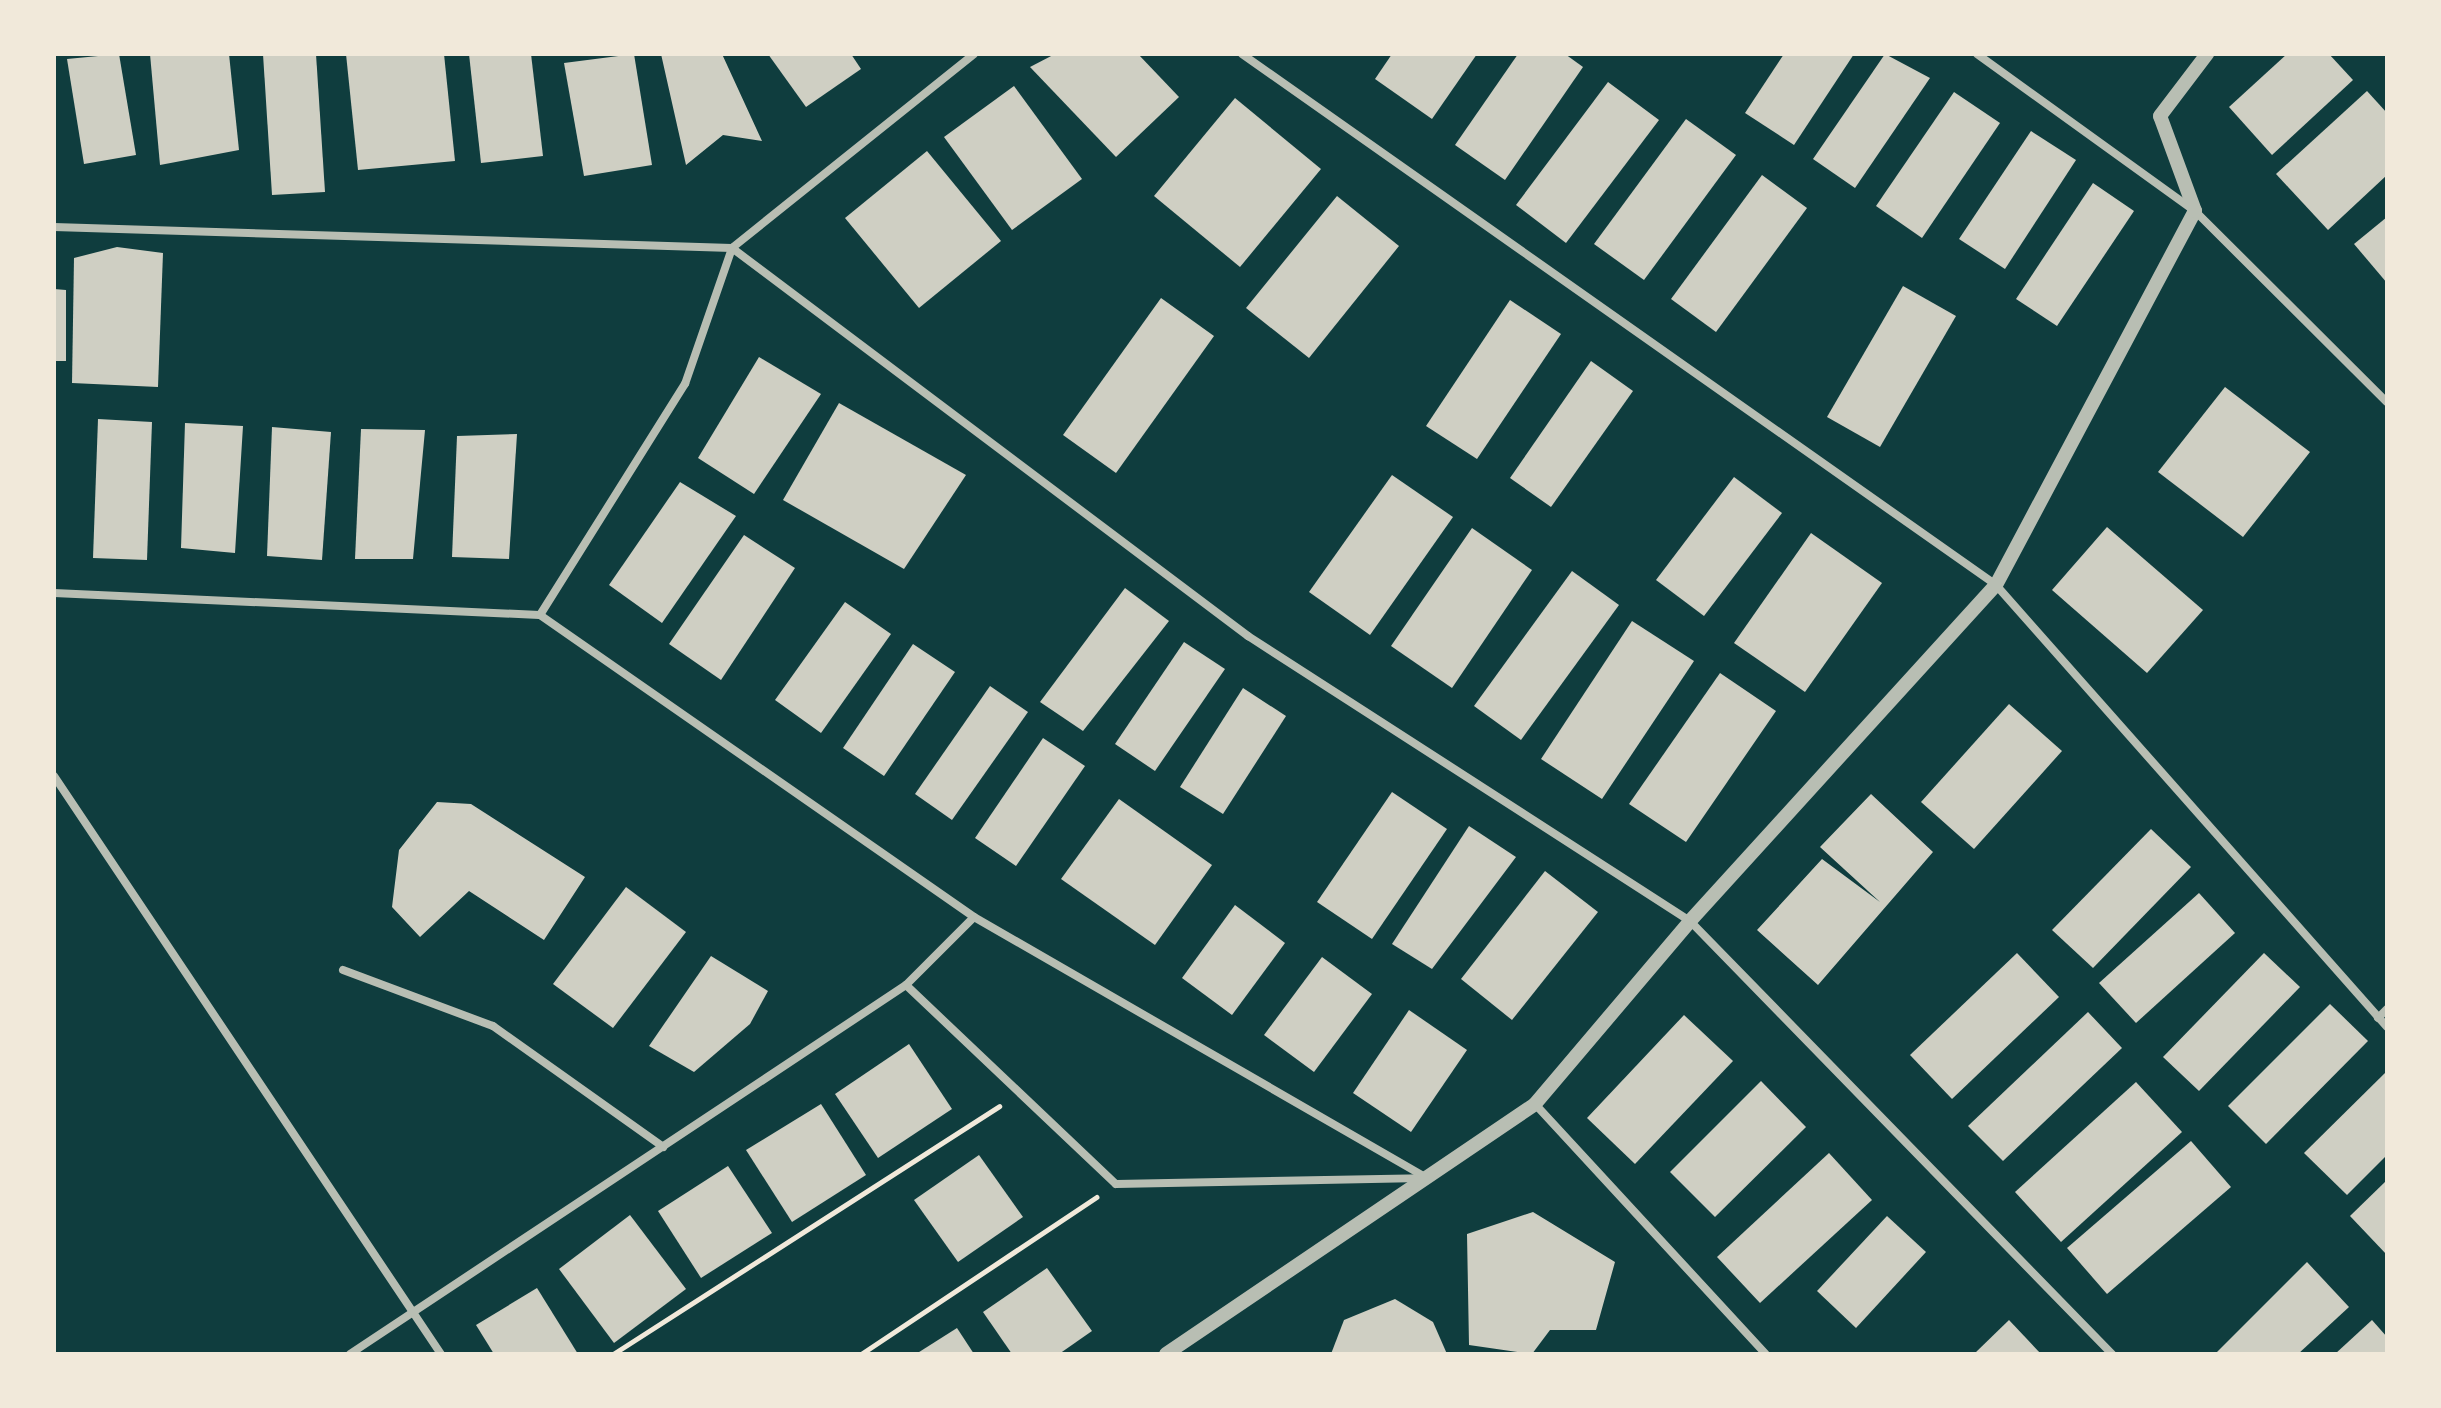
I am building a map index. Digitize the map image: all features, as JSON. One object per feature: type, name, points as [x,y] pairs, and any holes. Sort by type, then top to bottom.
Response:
[{"type":"street","points":[[540,615],[685,384],[732,248],[974,54]]},
{"type":"street","points":[[1242,54],[1996,585],[2387,1027]]},
{"type":"street","points":[[1977,54],[2195,211],[2387,402]]},
{"type":"street","points":[[1166,1354],[1535,1104],[1690,921],[1996,585],[2195,211],[2160,116],[2207,54]]},
{"type":"street","points":[[54,227],[732,248],[1248,636],[1690,921],[2112,1354]]},
{"type":"street","points":[[54,593],[540,615],[974,917],[1428,1178]]},
{"type":"street","points":[[54,776],[410,1315],[441,1354]]},
{"type":"street","points":[[350,1354],[906,985],[974,917]]},
{"type":"street","points":[[343,970],[493,1026],[663,1147]]},
{"type":"street","points":[[906,985],[1116,1184],[1428,1178]]},
{"type":"street","points":[[2378,1018],[2387,1009]]},
{"type":"street","points":[[1535,1104],[1766,1354]]},
{"type":"path","points":[[613,1354],[1019,1093]]},
{"type":"path","points":[[861,1354],[1116,1184]]},
{"type":"building","points":[[119,54],[136,155],[84,164],[67,59]]},
{"type":"building","points":[[150,54],[229,54],[239,150],[160,165]]},
{"type":"building","points":[[263,54],[316,54],[325,192],[272,195]]},
{"type":"building","points":[[346,54],[444,54],[455,161],[358,170]]},
{"type":"building","points":[[469,54],[531,54],[543,156],[481,163]]},
{"type":"building","points":[[634,54],[652,165],[584,176],[564,63]]},
{"type":"building","points":[[661,54],[722,54],[762,141],[723,135],[686,165]]},
{"type":"building","points":[[768,54],[851,54],[861,69],[806,107]]},
{"type":"building","points":[[1055,54],[1138,54],[1179,97],[1116,157],[1030,67]]},
{"type":"building","points":[[1392,54],[1477,54],[1432,119],[1375,79]]},
{"type":"building","points":[[1518,54],[1565,54],[1583,67],[1505,180],[1455,145]]},
{"type":"building","points":[[1784,54],[1854,54],[1794,145],[1745,113]]},
{"type":"building","points":[[1885,54],[1930,78],[1855,188],[1813,159]]},
{"type":"building","points":[[2287,54],[2329,54],[2353,80],[2272,155],[2229,107]]},
{"type":"building","points":[[1608,82],[1659,120],[1566,243],[1516,205]]},
{"type":"building","points":[[1014,86],[1082,179],[1012,230],[944,137]]},
{"type":"building","points":[[2367,91],[2387,113],[2387,175],[2328,230],[2276,174]]},
{"type":"building","points":[[1954,92],[2000,123],[1922,238],[1876,206]]},
{"type":"building","points":[[1235,98],[1321,169],[1240,267],[1154,196]]},
{"type":"building","points":[[1686,119],[1736,155],[1644,280],[1594,244]]},
{"type":"building","points":[[2031,131],[2076,160],[2005,269],[1959,239]]},
{"type":"building","points":[[927,151],[1001,241],[919,308],[845,218]]},
{"type":"building","points":[[1762,175],[1807,208],[1716,332],[1671,299]]},
{"type":"building","points":[[2093,183],[2134,211],[2057,326],[2016,299]]},
{"type":"building","points":[[1337,196],[1399,246],[1309,358],[1246,308]]},
{"type":"building","points":[[2387,217],[2387,283],[2354,244]]},
{"type":"building","points":[[117,247],[163,253],[158,387],[72,383],[74,258]]},
{"type":"building","points":[[1903,286],[1956,316],[1880,447],[1827,417]]},
{"type":"building","points":[[54,289],[66,290],[66,361],[54,361]]},
{"type":"building","points":[[1161,298],[1214,336],[1116,473],[1063,435]]},
{"type":"building","points":[[1510,300],[1561,334],[1477,459],[1426,426]]},
{"type":"building","points":[[759,357],[821,394],[754,494],[698,458]]},
{"type":"building","points":[[1591,361],[1633,391],[1551,507],[1510,478]]},
{"type":"building","points":[[2225,387],[2310,452],[2243,537],[2158,472]]},
{"type":"building","points":[[839,403],[966,475],[904,569],[783,500]]},
{"type":"building","points":[[98,419],[152,422],[147,560],[93,558]]},
{"type":"building","points":[[185,423],[243,426],[235,553],[181,548]]},
{"type":"building","points":[[272,427],[331,432],[322,560],[267,556]]},
{"type":"building","points":[[361,429],[425,430],[413,559],[355,559]]},
{"type":"building","points":[[517,434],[509,559],[452,557],[457,436]]},
{"type":"building","points":[[1392,475],[1453,517],[1370,635],[1309,592]]},
{"type":"building","points":[[1734,477],[1782,513],[1704,616],[1656,580]]},
{"type":"building","points":[[680,482],[736,516],[662,623],[609,585]]},
{"type":"building","points":[[2107,527],[2203,610],[2147,673],[2052,590]]},
{"type":"building","points":[[1472,528],[1532,570],[1452,688],[1391,646]]},
{"type":"building","points":[[1811,533],[1882,583],[1805,692],[1734,643]]},
{"type":"building","points":[[744,535],[795,568],[721,680],[669,644]]},
{"type":"building","points":[[1572,571],[1619,605],[1521,740],[1474,706]]},
{"type":"building","points":[[1125,588],[1169,621],[1083,731],[1040,702]]},
{"type":"building","points":[[845,602],[891,634],[821,733],[775,700]]},
{"type":"building","points":[[1632,621],[1694,661],[1602,799],[1541,759]]},
{"type":"building","points":[[1184,642],[1225,669],[1155,771],[1115,744]]},
{"type":"building","points":[[913,644],[955,672],[884,776],[843,748]]},
{"type":"building","points":[[1720,673],[1776,711],[1686,842],[1629,804]]},
{"type":"building","points":[[990,686],[1028,712],[952,820],[915,794]]},
{"type":"building","points":[[1243,688],[1286,716],[1223,814],[1180,787]]},
{"type":"building","points":[[2009,704],[2062,751],[1974,849],[1921,802]]},
{"type":"building","points":[[1043,738],[1085,766],[1016,866],[975,838]]},
{"type":"building","points":[[1392,792],[1447,829],[1372,939],[1317,902]]},
{"type":"building","points":[[1871,794],[1933,852],[1818,985],[1757,930],[1822,859],[1880,902],[1820,847]]},
{"type":"building","points":[[1119,799],[1212,865],[1155,945],[1061,879]]},
{"type":"building","points":[[437,802],[471,804],[585,877],[544,940],[469,891],[420,937],[392,907],[399,850]]},
{"type":"building","points":[[1469,826],[1516,857],[1432,969],[1392,944]]},
{"type":"building","points":[[2151,829],[2191,867],[2093,968],[2052,930]]},
{"type":"building","points":[[1545,871],[1598,912],[1512,1020],[1461,979]]},
{"type":"building","points":[[626,887],[686,932],[613,1028],[553,984]]},
{"type":"building","points":[[2199,893],[2235,933],[2136,1023],[2099,983]]},
{"type":"building","points":[[1235,905],[1285,943],[1232,1015],[1182,978]]},
{"type":"building","points":[[2017,953],[2059,997],[1952,1099],[1910,1055]]},
{"type":"building","points":[[2264,953],[2300,987],[2199,1091],[2163,1057]]},
{"type":"building","points":[[711,956],[768,991],[750,1024],[694,1072],[649,1046]]},
{"type":"building","points":[[1322,957],[1372,994],[1314,1072],[1264,1035]]},
{"type":"building","points":[[2330,1004],[2368,1041],[2266,1144],[2228,1106]]},
{"type":"building","points":[[1409,1010],[1467,1050],[1411,1132],[1353,1093]]},
{"type":"building","points":[[2088,1012],[2122,1048],[2003,1161],[1968,1126]]},
{"type":"building","points":[[1684,1015],[1733,1061],[1635,1164],[1587,1118]]},
{"type":"building","points":[[909,1044],[952,1109],[878,1158],[835,1094]]},
{"type":"building","points":[[2387,1071],[2387,1155],[2347,1195],[2304,1153]]},
{"type":"building","points":[[1761,1081],[1806,1127],[1715,1217],[1670,1172]]},
{"type":"building","points":[[2136,1082],[2182,1132],[2061,1242],[2015,1192]]},
{"type":"building","points":[[821,1104],[866,1175],[792,1222],[746,1150]]},
{"type":"building","points":[[2191,1141],[2231,1187],[2107,1294],[2067,1248]]},
{"type":"building","points":[[1829,1153],[1872,1200],[1760,1303],[1717,1257]]},
{"type":"building","points":[[979,1155],[1023,1217],[958,1262],[914,1200]]},
{"type":"building","points":[[728,1166],[772,1233],[701,1278],[658,1211]]},
{"type":"building","points":[[2387,1180],[2387,1255],[2350,1216]]},
{"type":"building","points":[[1533,1212],[1615,1262],[1596,1330],[1550,1330],[1532,1354],[1469,1345],[1467,1234]]},
{"type":"building","points":[[630,1215],[686,1289],[614,1343],[559,1269]]},
{"type":"building","points":[[1887,1216],[1926,1252],[1856,1328],[1817,1291]]},
{"type":"building","points":[[2307,1262],[2349,1307],[2298,1354],[2215,1354]]},
{"type":"building","points":[[1047,1268],[1092,1331],[1059,1354],[1012,1354],[983,1312]]},
{"type":"building","points":[[537,1288],[578,1354],[494,1354],[476,1325]]},
{"type":"building","points":[[1395,1299],[1433,1322],[1447,1354],[1331,1354],[1344,1320]]},
{"type":"building","points":[[2009,1320],[2041,1354],[1974,1354]]},
{"type":"building","points":[[2372,1320],[2387,1337],[2387,1354],[2335,1354]]},
{"type":"building","points":[[957,1328],[974,1354],[916,1354]]}]
